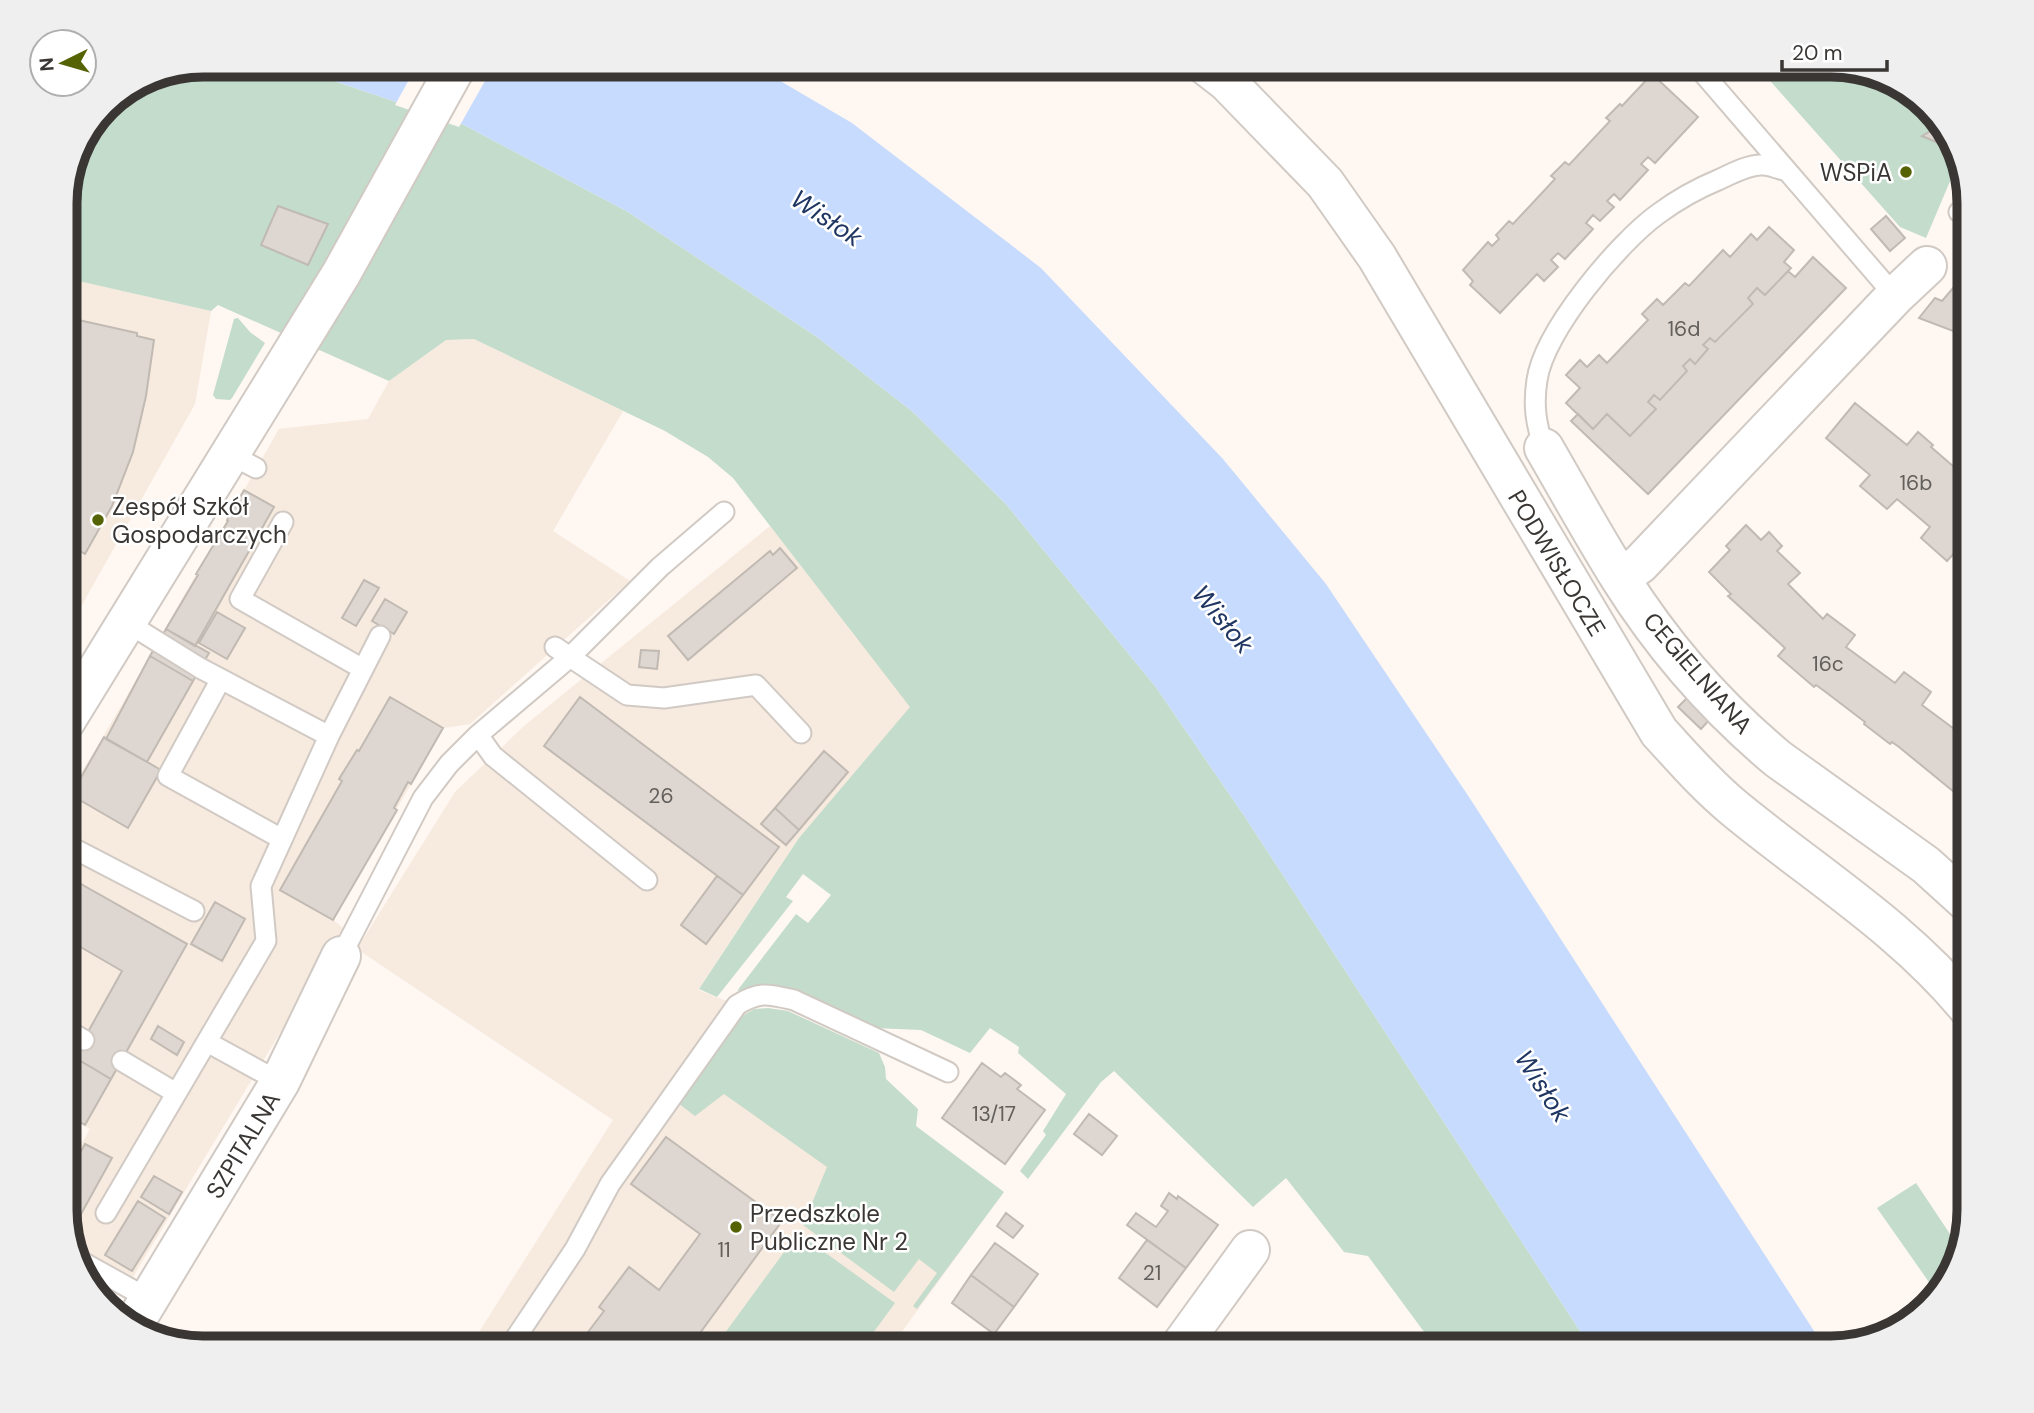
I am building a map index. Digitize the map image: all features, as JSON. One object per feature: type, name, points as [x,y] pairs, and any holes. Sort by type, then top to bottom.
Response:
[{"type":"street","points":[[77,702],[126,622],[244,461],[450,77]]},
{"type":"street","name":"PODWISŁOCZE","points":[[1221,77],[1325,183],[1377,257],[1659,732],[1700,778],[1734,808],[1890,929],[1957,995]]},
{"type":"street","points":[[1620,579],[1640,564],[1895,296],[1927,266]]},
{"type":"street","name":"CEGIELNIANA","points":[[1544,448],[1620,579],[1704,689],[1755,740],[1926,865],[1957,893]]},
{"type":"street","name":"SZPITALNA","points":[[141,1313],[280,1082],[341,956]]},
{"type":"street","points":[[1188,1336],[1250,1250]]},
{"type":"lane","points":[[1706,77],[1895,296]]},
{"type":"lane","points":[[1544,448],[1535,420],[1537,379],[1547,348],[1569,311],[1591,283],[1655,215],[1687,194],[1736,171],[1762,165],[1784,170]]},
{"type":"lane","points":[[341,956],[423,798],[449,764],[562,653],[724,512]]},
{"type":"lane","points":[[283,522],[240,599],[363,669]]},
{"type":"lane","points":[[126,622],[221,679],[329,736]]},
{"type":"lane","points":[[106,1213],[266,941],[261,886],[329,736],[380,636]]},
{"type":"lane","points":[[562,653],[627,695],[664,698],[756,685],[801,733]]},
{"type":"lane","points":[[221,679],[167,776],[282,839]]},
{"type":"lane","points":[[478,735],[493,756],[647,880]]},
{"type":"lane","points":[[77,850],[194,911]]},
{"type":"lane","points":[[517,1336],[575,1250],[610,1184],[737,1005],[753,995],[772,995],[794,1000],[948,1072]]},
{"type":"lane","points":[[77,1036],[84,1040]]},
{"type":"lane","points":[[206,1042],[280,1082]]},
{"type":"lane","points":[[121,1061],[176,1093]]},
{"type":"lane","points":[[94,1274],[141,1313]]},
{"type":"shaded area","name":"Zespół Szkół Gospodarczych","points":[[77,281],[211,311],[195,404],[77,614]]},
{"type":"shaded area","points":[[474,339],[623,411],[553,531],[630,581],[470,724],[443,728],[333,920],[343,928],[133,1277],[84,1250],[77,1218],[77,1152],[90,1129],[77,1121],[77,780],[279,429],[368,419],[389,381],[446,340]]},
{"type":"shaded area","points":[[770,526],[911,707],[799,838],[698,990],[737,1005],[1003,1193],[899,1336],[477,1336],[613,1120],[357,949],[455,792],[524,726]]},
{"type":"green space","points":[[203,77],[322,77],[464,125],[628,212],[817,337],[913,412],[1005,503],[1155,686],[1245,817],[1583,1336],[1427,1336],[1368,1256],[1344,1252],[1286,1178],[1253,1207],[1114,1071],[1101,1082],[1028,1179],[1020,1171],[1046,1135],[1043,1131],[1066,1094],[1018,1053],[1019,1047],[990,1028],[970,1053],[921,1030],[874,1028],[796,994],[763,984],[737,991],[796,914],[808,923],[831,895],[803,874],[786,897],[793,901],[717,997],[699,989],[799,838],[910,707],[733,478],[708,457],[665,431],[474,339],[446,340],[389,381],[218,305],[211,311],[77,281],[77,195],[81,170],[90,147],[103,126],[120,108],[147,90],[170,81]]},
{"type":"green space","name":"WSPiA","points":[[1767,77],[1831,77],[1864,81],[1901,98],[1926,120],[1933,130],[1923,136],[1943,145],[1953,173],[1926,238],[1900,227]]},
{"type":"green space","points":[[238,318],[250,332],[265,343],[232,398],[216,399],[213,395],[234,319]]},
{"type":"green space","points":[[754,1009],[788,1011],[879,1053],[885,1067],[886,1079],[918,1109],[916,1126],[1004,1192],[917,1309],[913,1306],[937,1273],[919,1259],[894,1292],[803,1225],[827,1167],[724,1094],[695,1116],[678,1103],[731,1023]]},
{"type":"green space","points":[[1916,1183],[1954,1239],[1944,1266],[1932,1286],[1877,1208]]},
{"type":"green space","points":[[798,1233],[895,1303],[871,1336],[723,1336]]},
{"type":"water","name":"Wisłok","points":[[322,77],[773,77],[852,123],[1041,268],[1223,459],[1326,584],[1469,797],[1817,1336],[1583,1336],[1245,817],[1155,686],[1005,503],[913,412],[817,337],[628,212],[464,125]]},
{"type":"pier","points":[[410,77],[487,77],[459,127],[395,105]]},
{"type":"building","points":[[1649,77],[1655,77],[1698,117],[1655,163],[1648,157],[1641,164],[1648,170],[1620,200],[1614,194],[1607,201],[1614,207],[1600,221],[1593,215],[1586,223],[1593,229],[1565,259],[1558,253],[1551,260],[1558,267],[1544,281],[1537,274],[1500,313],[1470,285],[1473,281],[1463,270],[1488,242],[1492,246],[1499,239],[1496,235],[1509,221],[1513,224],[1555,179],[1551,176],[1565,162],[1569,165],[1610,121],[1606,118],[1620,104],[1622,106]]},
{"type":"building","points":[[1933,129],[1943,145],[1922,136]]},
{"type":"building","points":[[278,206],[328,224],[308,265],[261,245]]},
{"type":"building","points":[[1886,216],[1905,238],[1890,251],[1871,229]]},
{"type":"building","points":[[1769,227],[1794,250],[1784,262],[1791,268],[1765,295],[1757,288],[1748,298],[1753,304],[1715,342],[1710,338],[1703,345],[1708,349],[1695,364],[1690,359],[1683,366],[1687,371],[1660,400],[1654,395],[1648,402],[1656,409],[1630,436],[1607,414],[1593,429],[1566,403],[1580,388],[1566,375],[1580,360],[1587,367],[1599,355],[1607,363],[1648,320],[1642,314],[1657,299],[1663,305],[1685,283],[1689,286],[1723,250],[1730,257],[1751,234],[1757,240]]},
{"type":"building","points":[[1813,257],[1846,288],[1648,494],[1571,421],[1578,414],[1593,429],[1607,414],[1630,436],[1656,409],[1648,402],[1654,395],[1660,400],[1687,371],[1683,366],[1690,359],[1695,364],[1708,349],[1703,345],[1710,338],[1715,342],[1753,304],[1748,298],[1757,288],[1765,295],[1788,271],[1795,277]]},
{"type":"building","points":[[1957,284],[1957,332],[1919,318],[1935,298],[1942,301]]},
{"type":"building","points":[[77,320],[137,333],[137,336],[154,340],[146,396],[133,452],[112,506],[85,554],[77,550]]},
{"type":"building","points":[[1855,403],[1907,445],[1918,432],[1933,445],[1931,447],[1957,470],[1957,550],[1947,561],[1921,538],[1930,527],[1897,499],[1887,509],[1860,486],[1870,475],[1826,438]]},
{"type":"building","points":[[244,490],[274,507],[195,646],[166,629]]},
{"type":"building","points":[[1746,525],[1761,540],[1769,532],[1782,546],[1777,551],[1800,573],[1788,584],[1823,619],[1827,614],[1855,635],[1846,647],[1895,683],[1904,672],[1931,692],[1922,705],[1957,731],[1957,794],[1899,747],[1892,742],[1890,744],[1816,685],[1814,687],[1778,656],[1785,648],[1728,596],[1731,594],[1709,572],[1730,550],[1726,546]]},
{"type":"building","points":[[780,548],[797,568],[688,660],[668,636],[770,551],[773,555]]},
{"type":"building","points":[[364,580],[379,588],[356,626],[342,618]]},
{"type":"building","points":[[385,599],[407,612],[394,634],[372,621]]},
{"type":"building","points":[[217,612],[245,628],[227,659],[199,643]]},
{"type":"building","points":[[166,629],[209,653],[193,681],[150,656]]},
{"type":"building","points":[[641,650],[659,651],[657,669],[639,667]]},
{"type":"building","points":[[150,656],[193,681],[147,762],[106,739]]},
{"type":"building","points":[[1689,696],[1711,718],[1701,729],[1678,707]]},
{"type":"building","points":[[390,697],[443,728],[411,784],[408,782],[394,808],[397,810],[333,920],[280,890],[342,781],[339,779],[357,750],[359,751]]},
{"type":"building","points":[[580,697],[779,847],[743,895],[544,746]]},
{"type":"building","points":[[104,737],[161,770],[128,828],[77,798],[77,784]]},
{"type":"building","points":[[824,751],[848,772],[799,830],[775,808]]},
{"type":"building","points":[[775,808],[799,830],[786,845],[761,824]]},
{"type":"building","points":[[717,876],[743,895],[706,944],[681,925]]},
{"type":"building","points":[[77,882],[187,944],[111,1079],[77,1059],[77,1052],[122,971],[77,945]]},
{"type":"building","points":[[215,902],[245,919],[222,961],[191,944]]},
{"type":"building","points":[[158,1026],[184,1042],[177,1055],[151,1039]]},
{"type":"building","points":[[77,1059],[111,1079],[85,1125],[77,1121]]},
{"type":"building","points":[[982,1063],[1001,1077],[1005,1073],[1021,1085],[1017,1089],[1045,1110],[1005,1164],[942,1118]]},
{"type":"building","points":[[1089,1114],[1117,1136],[1102,1155],[1074,1134]]},
{"type":"building","points":[[666,1137],[782,1221],[698,1336],[585,1336],[604,1311],[599,1307],[629,1267],[659,1290],[700,1234],[631,1184]]},
{"type":"building","points":[[85,1144],[112,1158],[77,1221],[77,1218],[77,1158]]},
{"type":"building","points":[[154,1176],[182,1192],[169,1214],[141,1197]]},
{"type":"building","points":[[1169,1193],[1177,1199],[1178,1196],[1218,1225],[1186,1268],[1127,1225],[1136,1213],[1156,1227],[1168,1211],[1161,1206]]},
{"type":"building","points":[[138,1201],[165,1218],[132,1271],[105,1255]]},
{"type":"building","points":[[1006,1213],[1023,1226],[1013,1238],[997,1226]]},
{"type":"building","points":[[1147,1240],[1186,1268],[1157,1307],[1119,1278]]},
{"type":"building","points":[[995,1243],[1038,1274],[1014,1307],[971,1275]]},
{"type":"building","points":[[971,1275],[1014,1307],[994,1334],[952,1303]]},
{"type":"place","name":"WSPiA","points":[[1906,172]]},
{"type":"place","name":"Zespół Szkół Gospodarczych","points":[[98,520]]},
{"type":"place","name":"Przedszkole Publiczne Nr 2","points":[[736,1227]]}]
